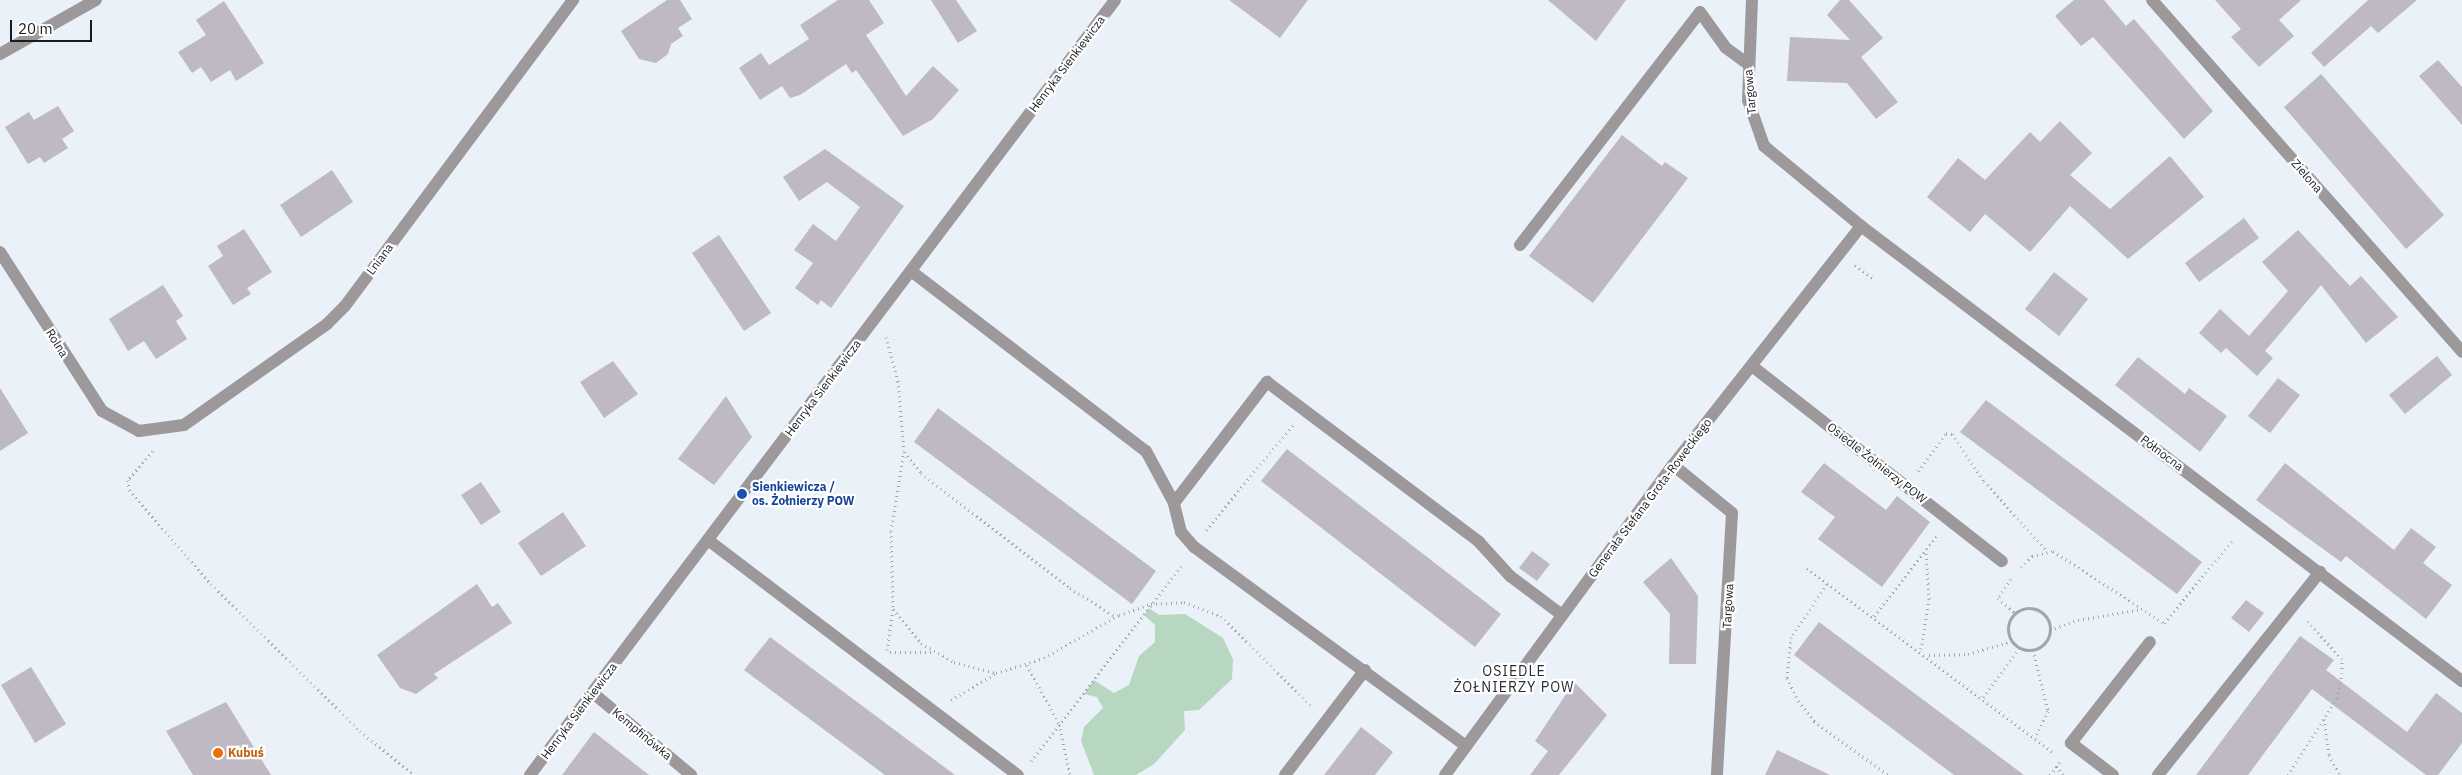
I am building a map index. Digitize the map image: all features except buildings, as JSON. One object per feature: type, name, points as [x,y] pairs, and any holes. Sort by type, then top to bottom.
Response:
[{"type":"street","points":[[0,54],[96,0]]},
{"type":"street","name":"Lniana","points":[[123,426],[154,432],[173,427],[206,411],[327,324],[345,306],[573,0]]},
{"type":"street","name":"Henryka Sienkiewicza","points":[[530,775],[1115,0]]},
{"type":"street","name":"Targowa","points":[[1752,0],[1748,100],[1764,146],[1861,226]]},
{"type":"street","name":"Zielona","points":[[2152,0],[2462,352]]},
{"type":"street","points":[[1520,245],[1700,12],[1726,48],[1748,64]]},
{"type":"street","name":"Generała Stefana Grota-Roweckiego","points":[[1445,775],[1673,465],[1861,226]]},
{"type":"street","name":"Północna","points":[[1861,226],[2462,681]]},
{"type":"street","name":"Rolna","points":[[0,252],[84,387],[102,411],[123,426]]},
{"type":"street","points":[[911,271],[1146,451],[1174,502],[1181,532],[1194,547],[1365,670],[1466,746]]},
{"type":"street","name":"Osiedle Żołnierzy POW","points":[[1752,366],[2002,561]]},
{"type":"street","points":[[1174,502],[1267,382],[1479,542],[1510,576],[1562,615]]},
{"type":"street","name":"Targowa","points":[[1673,465],[1732,513],[1717,775]]},
{"type":"street","points":[[708,540],[934,710],[1022,771]]},
{"type":"street","points":[[2158,775],[2291,605],[2320,572]]},
{"type":"street","points":[[2114,775],[2070,743],[2150,642]]},
{"type":"street","points":[[1285,775],[1365,670]]},
{"type":"street","name":"Kempfinówka","points":[[593,693],[691,775]]},
{"type":"path","points":[[1853,263],[1873,278]]},
{"type":"path","points":[[880,669],[887,652],[893,609],[891,531],[904,451],[898,381],[885,336]]},
{"type":"path","points":[[1022,771],[1248,475],[1299,418]]},
{"type":"path","points":[[173,427],[128,480],[129,490],[218,591],[360,731],[414,775]]},
{"type":"path","points":[[1907,486],[1946,433],[1952,434],[1984,481],[2046,550],[2143,608],[2164,623],[2232,542]]},
{"type":"path","points":[[904,451],[920,473],[1070,588],[1116,617]]},
{"type":"path","points":[[1874,616],[1950,520]]},
{"type":"path","points":[[2015,613],[1998,598],[2032,556],[2046,550]]},
{"type":"path","points":[[1921,649],[1930,599],[1926,551]]},
{"type":"path","points":[[1807,568],[1921,649],[2061,758],[2050,775]]},
{"type":"path","points":[[1827,584],[1791,637],[1787,678],[1798,702],[1814,721],[1888,775]]},
{"type":"path","points":[[934,710],[996,673],[1027,665],[1116,617],[1151,604],[1184,602],[1221,616],[1326,721]]},
{"type":"path","points":[[2288,775],[2337,698],[2342,658],[2291,605]]},
{"type":"path","points":[[2028,608],[2041,612],[2050,630],[2045,643],[2033,650],[2019,648],[2012,641],[2008,625],[2015,613],[2028,608]]},
{"type":"path","points":[[2050,630],[2078,620],[2143,608]]},
{"type":"path","points":[[893,609],[934,652]]},
{"type":"path","points":[[1928,655],[1968,654],[2012,641]]},
{"type":"path","points":[[1983,698],[2019,648]]},
{"type":"path","points":[[2033,650],[2048,711],[2035,738]]},
{"type":"path","points":[[887,652],[934,652],[996,673]]},
{"type":"path","points":[[1027,665],[1059,724],[1070,775]]},
{"type":"path","points":[[2324,719],[2329,755],[2340,775]]},
{"type":"path","points":[[2056,766],[2063,775]]},
{"type":"green space","points":[[1149,608],[1159,615],[1185,614],[1223,638],[1233,659],[1232,679],[1199,710],[1184,711],[1185,730],[1154,764],[1136,775],[1094,775],[1081,741],[1084,727],[1103,708],[1097,697],[1084,694],[1094,680],[1114,693],[1129,685],[1139,656],[1155,642],[1155,625],[1144,615]]},
{"type":"place","name":"Sienkiewicza / os. Żołnierzy POW","points":[[742,494]]},
{"type":"place","name":"Kubuś","points":[[218,753]]},
{"type":"district","name":"OSIEDLE ŻOŁNIERZY POW","points":[[1514,680]]}]
